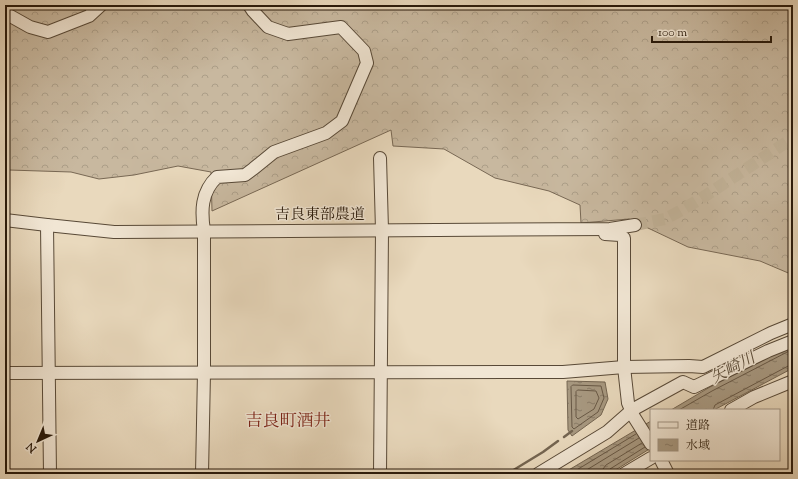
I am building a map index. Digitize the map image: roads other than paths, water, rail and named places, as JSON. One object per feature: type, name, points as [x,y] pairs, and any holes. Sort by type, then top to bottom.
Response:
[{"type":"street","points":[[5,13],[30,27],[48,32],[89,16],[101,5]]},
{"type":"street","points":[[202,474],[204,231],[202,215],[206,191],[210,183],[220,175],[244,175],[274,152],[326,133],[342,121],[367,63],[364,51],[341,27],[288,34],[268,27],[253,11],[250,5]]},
{"type":"street","points":[[380,158],[382,230],[380,474]]},
{"type":"street","name":"吉良東部農道","points":[[5,220],[114,232],[610,229],[635,225]]},
{"type":"street","points":[[46,225],[50,474]]},
{"type":"street","points":[[586,228],[592,234],[620,235],[624,238],[624,367],[628,403],[650,442]]},
{"type":"street","points":[[5,373],[563,372],[624,367],[703,367],[771,333],[793,324]]},
{"type":"street","points":[[538,474],[683,382],[694,387],[768,351],[793,341]]},
{"type":"street","points":[[732,409],[754,397],[793,380]]},
{"type":"street","points":[[624,474],[634,471],[650,459]]},
{"type":"street","points":[[662,461],[668,474]]},
{"type":"water","points":[[793,345],[793,368],[716,409],[673,409],[710,387]]},
{"type":"water","points":[[567,381],[605,382],[608,399],[601,415],[572,436],[568,430]]},
{"type":"water","points":[[650,422],[650,449],[609,474],[562,474]]},
{"type":"waterway","points":[[564,437],[572,431]]},
{"type":"waterway","points":[[507,474],[558,441]]},
{"type":"tunnel","points":[[635,225],[665,219],[680,211],[793,138]]},
{"type":"district","name":"吉良町酒井","points":[[288,420]]},
{"type":"water label","name":"矢崎川","points":[[732,367]]}]
